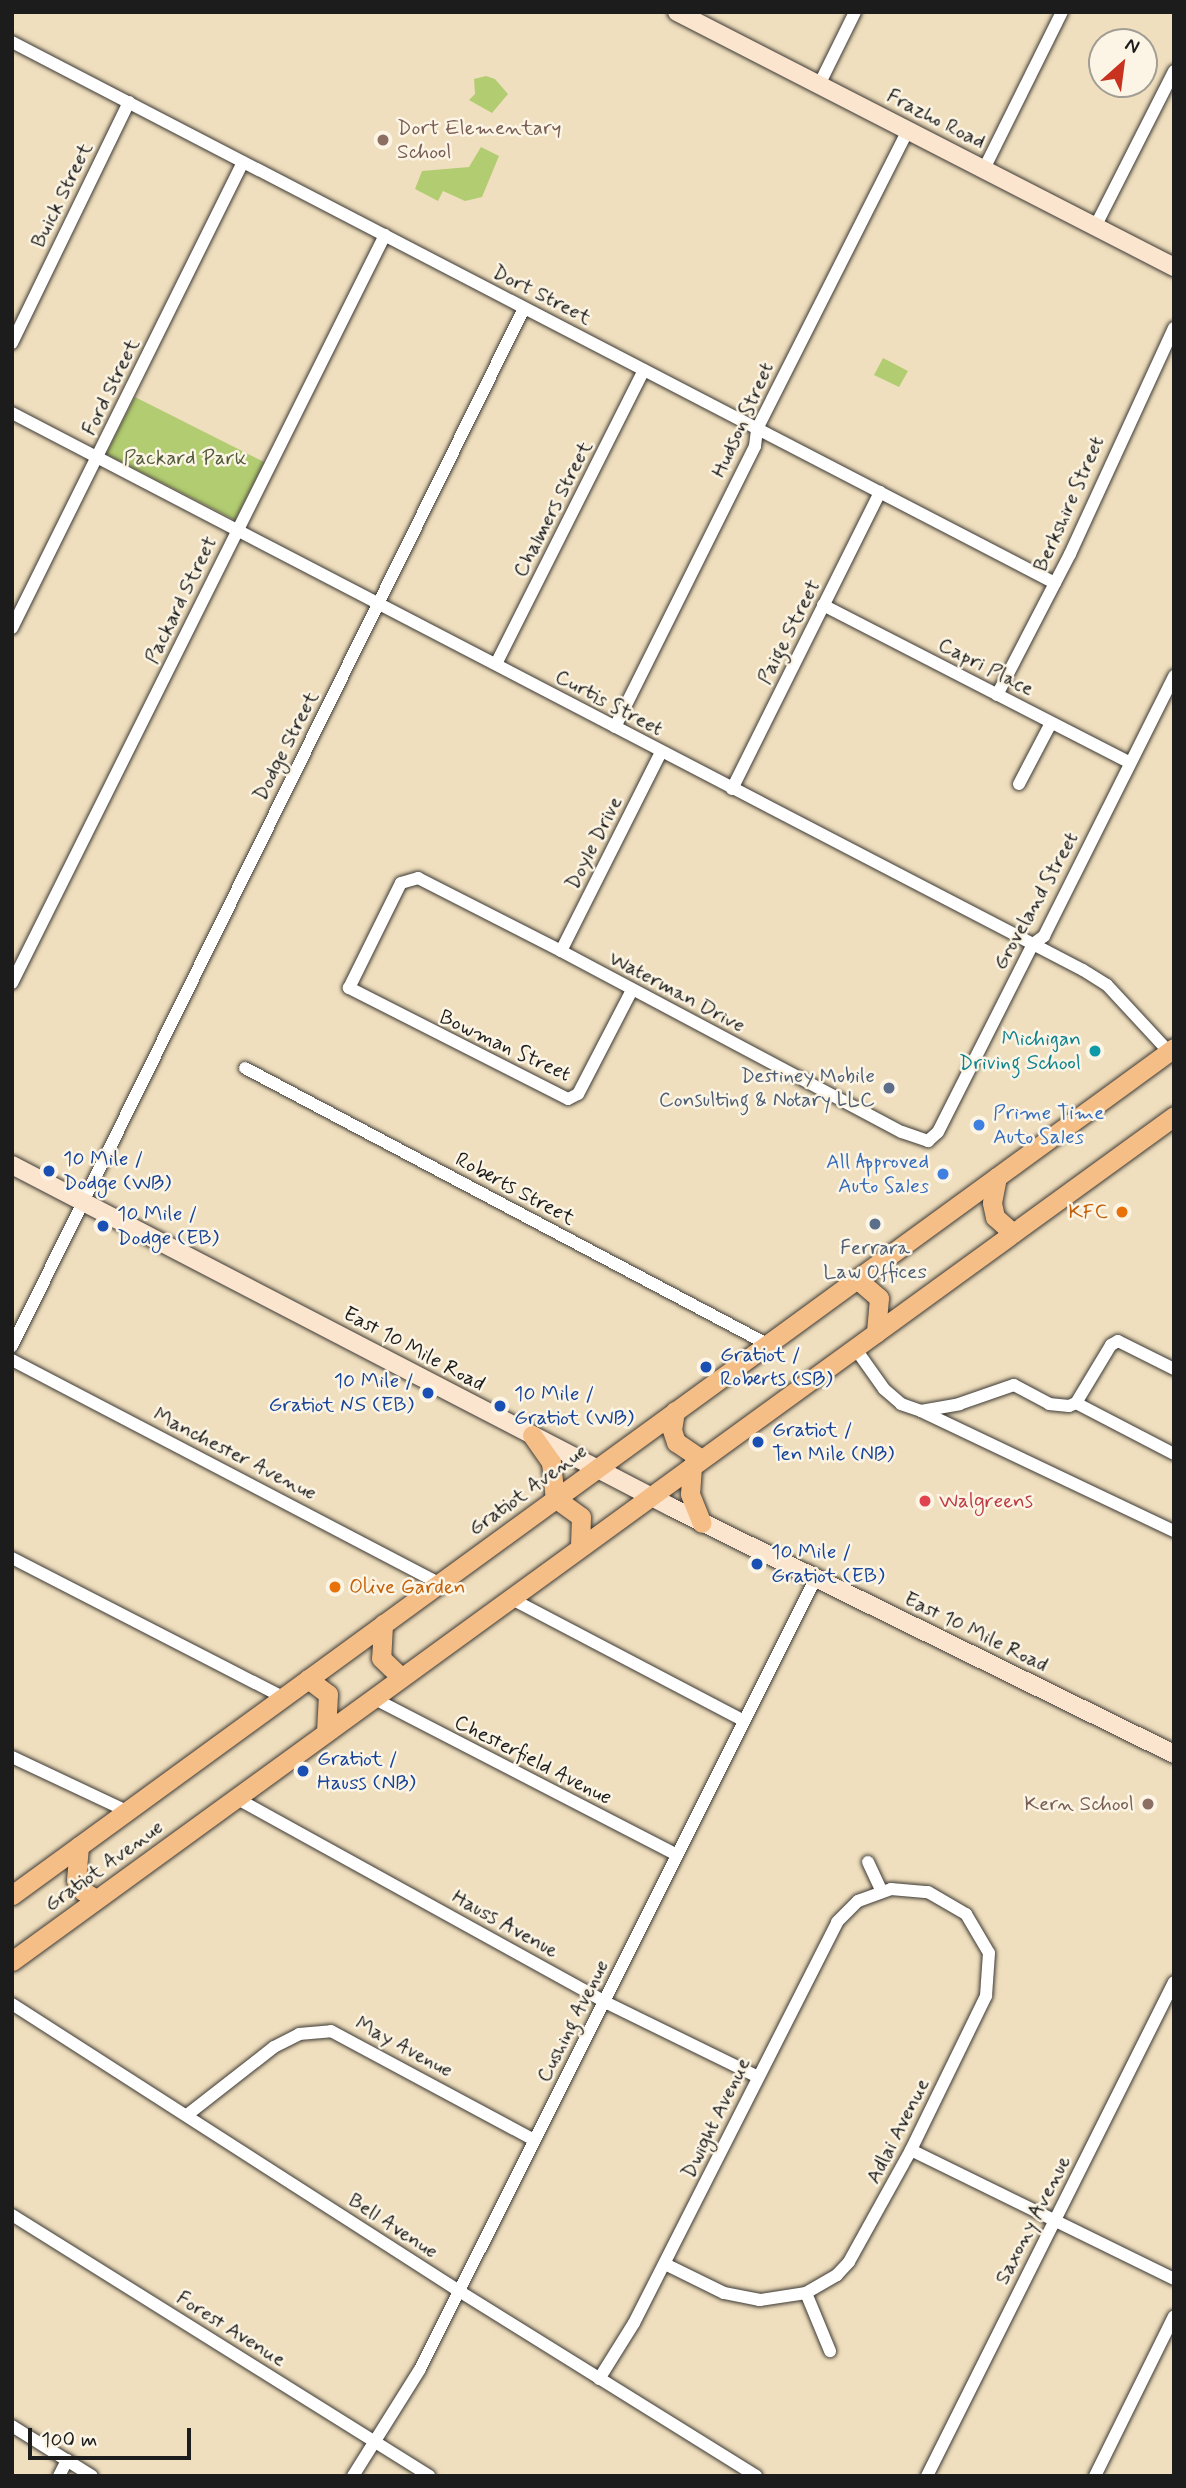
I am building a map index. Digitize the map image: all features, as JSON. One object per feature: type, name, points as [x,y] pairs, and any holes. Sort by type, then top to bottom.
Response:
[{"type":"main road","name":"Frazho Road","points":[[677,12],[1174,267]]},
{"type":"main road","name":"Gratiot Avenue","points":[[12,1895],[1171,1050]]},
{"type":"main road","name":"Gratiot Avenue","points":[[12,1961],[1174,1116]]},
{"type":"main road","name":"East 10 Mile Road","points":[[12,1165],[596,1469],[1174,1755]]},
{"type":"main road","points":[[997,1177],[992,1203],[995,1217],[1013,1233]]},
{"type":"main road","points":[[857,1279],[879,1298],[876,1333]]},
{"type":"main road","points":[[675,1411],[672,1430],[676,1442],[696,1463],[690,1494],[702,1522]]},
{"type":"main road","points":[[532,1434],[551,1462],[555,1498],[581,1517],[580,1547]]},
{"type":"main road","points":[[383,1624],[381,1658],[401,1677]]},
{"type":"main road","points":[[308,1679],[328,1694],[326,1732]]},
{"type":"main road","points":[[79,1846],[76,1880],[83,1891],[96,1899]]},
{"type":"street","points":[[819,85],[855,12]]},
{"type":"street","points":[[984,169],[1062,12]]},
{"type":"street","name":"Dort Street","points":[[13,45],[1055,583]]},
{"type":"street","points":[[1095,227],[1174,71]]},
{"type":"street","name":"Buick Street","points":[[12,343],[129,103]]},
{"type":"street","name":"Hudson Street","points":[[615,727],[755,446],[757,429],[908,130]]},
{"type":"street","name":"Ford Street","points":[[12,628],[243,162]]},
{"type":"street","name":"Packard Street","points":[[12,983],[385,235]]},
{"type":"street","name":"Dodge Street","points":[[12,1346],[76,1220],[81,1200],[524,307]]},
{"type":"street","name":"Berkshire Street","points":[[997,695],[1055,583],[1174,328]]},
{"type":"street","name":"Chalmers Street","points":[[496,664],[644,370]]},
{"type":"street","name":"Curtis Street","points":[[12,413],[1033,944],[1107,985],[1171,1050]]},
{"type":"street","name":"Paige Street","points":[[732,789],[880,492]]},
{"type":"street","name":"Capri Place","points":[[824,605],[1130,763]]},
{"type":"street","name":"Groveland Street","points":[[928,1141],[939,1132],[1033,944],[1044,936],[1174,676]]},
{"type":"street","points":[[1019,785],[1051,723]]},
{"type":"street","name":"Doyle Drive","points":[[561,951],[661,752]]},
{"type":"street","name":"Waterman Drive","points":[[349,988],[401,883],[409,878],[427,882],[902,1132],[928,1141]]},
{"type":"street","name":"Bowman Street","points":[[349,988],[568,1099],[578,1094],[632,990]]},
{"type":"street","name":"Roberts Street","points":[[245,1068],[767,1344]]},
{"type":"street","points":[[921,1411],[959,1404],[1014,1385],[1049,1404],[1062,1407],[1076,1403],[1111,1345],[1118,1341],[1174,1368]]},
{"type":"street","points":[[855,1348],[884,1389],[901,1404],[1174,1531]]},
{"type":"street","name":"Manchester Avenue","points":[[12,1360],[439,1583]]},
{"type":"street","points":[[1076,1403],[1174,1454]]},
{"type":"street","points":[[12,1558],[283,1697]]},
{"type":"street","name":"Cushing Avenue","points":[[353,2476],[420,2369],[816,1578]]},
{"type":"street","points":[[510,1598],[744,1721]]},
{"type":"street","name":"Chesterfield Avenue","points":[[373,1698],[677,1855]]},
{"type":"street","points":[[12,1757],[127,1811]]},
{"type":"street","name":"Hauss Avenue","points":[[236,1798],[605,2002],[758,2077]]},
{"type":"street","points":[[868,1862],[881,1890]]},
{"type":"street","name":"Adlai Avenue","points":[[665,2264],[735,2297],[769,2300],[806,2293],[837,2276],[849,2262],[911,2150],[983,2005],[990,1959],[979,1930],[949,1901],[909,1888],[881,1890]]},
{"type":"street","name":"Dwight Avenue","points":[[599,2379],[665,2264],[837,1922],[858,1901],[881,1890]]},
{"type":"street","name":"Saxony Avenue","points":[[927,2476],[1174,1982]]},
{"type":"street","name":"Bell Avenue","points":[[12,2004],[459,2291],[756,2476]]},
{"type":"street","name":"May Avenue","points":[[187,2115],[274,2046],[299,2034],[331,2031],[534,2140]]},
{"type":"street","points":[[911,2150],[1174,2279]]},
{"type":"street","name":"Forest Avenue","points":[[12,2215],[429,2476]]},
{"type":"street","points":[[806,2293],[830,2351]]},
{"type":"street","points":[[1095,2476],[1174,2316]]},
{"type":"street","points":[[12,2426],[92,2476]]},
{"type":"street","points":[[59,2476],[67,2460]]},
{"type":"green space","points":[[486,76],[495,79],[508,94],[492,113],[469,100],[475,94],[474,79]]},
{"type":"green space","points":[[481,147],[499,156],[482,197],[465,201],[443,191],[438,201],[415,189],[422,171],[469,167]]},
{"type":"green space","points":[[883,358],[908,371],[899,387],[874,375]]},
{"type":"green space","name":"Packard Park","points":[[135,397],[264,462],[235,520],[106,454]]},
{"type":"place","name":"Dort Elementary School","points":[[383,140]]},
{"type":"place","name":"Michigan Driving School","points":[[1095,1051]]},
{"type":"place","name":"Destiney Mobile Consulting & Notary LLC","points":[[889,1088]]},
{"type":"place","name":"Prime Time Auto Sales","points":[[979,1125]]},
{"type":"place","name":"10 Mile / Dodge (WB)","points":[[49,1171]]},
{"type":"place","name":"All Approved Auto Sales","points":[[943,1174]]},
{"type":"place","name":"KFC","points":[[1122,1212]]},
{"type":"place","name":"Ferrara Law Offices","points":[[875,1224]]},
{"type":"place","name":"10 Mile / Dodge (EB)","points":[[103,1226]]},
{"type":"place","name":"Gratiot / Roberts (SB)","points":[[706,1367]]},
{"type":"place","name":"10 Mile / Gratiot NS (EB)","points":[[428,1393]]},
{"type":"place","name":"10 Mile / Gratiot (WB)","points":[[500,1406]]},
{"type":"place","name":"Gratiot / Ten Mile (NB)","points":[[758,1442]]},
{"type":"place","name":"Walgreens","points":[[925,1501]]},
{"type":"place","name":"10 Mile / Gratiot (EB)","points":[[757,1564]]},
{"type":"place","name":"Olive Garden","points":[[335,1587]]},
{"type":"place","name":"Gratiot / Hauss (NB)","points":[[303,1771]]},
{"type":"place","name":"Kern School","points":[[1148,1804]]}]
